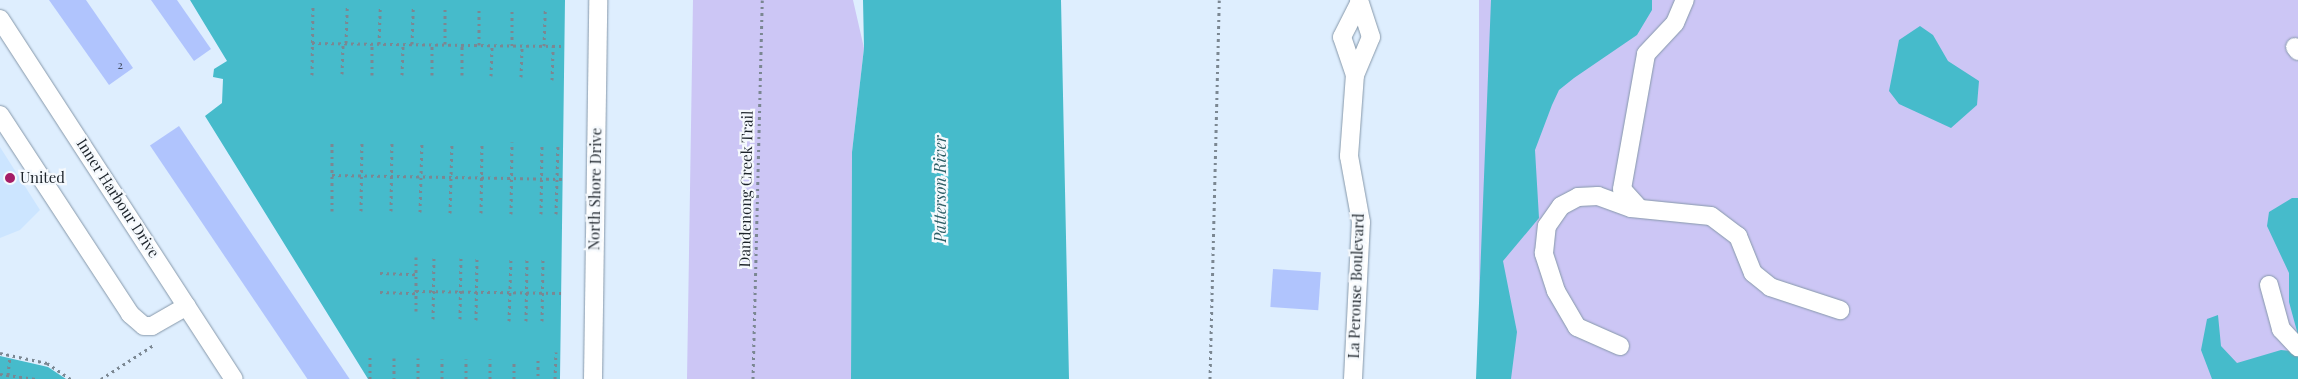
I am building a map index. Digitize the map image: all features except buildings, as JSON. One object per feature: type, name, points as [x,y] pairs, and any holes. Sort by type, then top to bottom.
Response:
[{"type":"street","name":"North Shore Drive","points":[[593,379],[598,0]]},
{"type":"street","points":[[1639,208],[1622,189],[1646,54],[1675,24],[1685,0]]},
{"type":"street","name":"La Perouse Boulevard","points":[[1356,75],[1342,37],[1359,2]]},
{"type":"street","name":"La Perouse Boulevard","points":[[1354,379],[1361,229],[1349,160],[1356,75],[1371,37],[1359,2]]},
{"type":"street","name":"Inner Harbour Drive","points":[[0,19],[234,379]]},
{"type":"street","points":[[0,115],[130,314],[144,326],[152,326],[187,306]]},
{"type":"street","points":[[1620,346],[1577,327],[1556,291],[1544,253],[1547,226],[1561,206],[1578,197],[1598,196],[1639,208],[1696,213],[1726,224],[1738,236],[1753,273],[1770,287],[1840,310]]},
{"type":"street","points":[[2269,285],[2293,344]]},
{"type":"path","name":"Dandenong Creek Trail","points":[[753,379],[762,0]]},
{"type":"path","points":[[1210,379],[1219,0]]},
{"type":"path","points":[[312,75],[313,6]]},
{"type":"path","points":[[342,74],[347,6]]},
{"type":"path","points":[[379,44],[380,6]]},
{"type":"path","points":[[412,44],[413,7]]},
{"type":"path","points":[[445,45],[446,8]]},
{"type":"path","points":[[479,8],[479,45]]},
{"type":"path","points":[[512,8],[512,46]]},
{"type":"path","points":[[544,46],[545,9]]},
{"type":"path","points":[[312,43],[564,46]]},
{"type":"path","points":[[372,44],[372,75]]},
{"type":"path","points":[[402,44],[402,75]]},
{"type":"path","points":[[432,44],[432,75]]},
{"type":"path","points":[[462,45],[462,76]]},
{"type":"path","points":[[491,76],[492,45]]},
{"type":"path","points":[[521,77],[522,46]]},
{"type":"path","points":[[552,80],[553,46]]},
{"type":"path","points":[[332,140],[332,211]]},
{"type":"path","points":[[361,212],[362,140]]},
{"type":"path","points":[[391,211],[392,140]]},
{"type":"path","points":[[420,212],[422,141]]},
{"type":"path","points":[[450,213],[452,142]]},
{"type":"path","points":[[481,213],[482,142]]},
{"type":"path","points":[[511,214],[512,142]]},
{"type":"path","points":[[541,214],[542,143]]},
{"type":"path","points":[[556,214],[558,144]]},
{"type":"path","points":[[332,175],[562,179]]},
{"type":"path","points":[[416,258],[416,311]]},
{"type":"path","points":[[433,319],[434,258]]},
{"type":"path","points":[[460,319],[461,258]]},
{"type":"path","points":[[476,320],[477,258]]},
{"type":"path","points":[[509,321],[511,259]]},
{"type":"path","points":[[526,321],[527,259]]},
{"type":"path","points":[[542,321],[543,259]]},
{"type":"path","points":[[380,274],[416,274]]},
{"type":"path","points":[[380,292],[561,293]]},
{"type":"path","points":[[100,379],[164,338]]},
{"type":"path","points":[[556,352],[556,379]]},
{"type":"path","points":[[0,353],[47,363],[71,379]]},
{"type":"path","points":[[8,375],[10,356]]},
{"type":"path","points":[[370,358],[370,379]]},
{"type":"path","points":[[394,358],[394,379]]},
{"type":"path","points":[[418,358],[418,379]]},
{"type":"path","points":[[442,359],[442,379]]},
{"type":"path","points":[[466,359],[466,379]]},
{"type":"path","points":[[490,359],[490,379]]},
{"type":"path","points":[[514,360],[514,379]]},
{"type":"path","points":[[538,360],[538,379]]},
{"type":"path","points":[[0,374],[36,379]]},
{"type":"shaded area","points":[[693,0],[853,0],[864,48],[852,152],[851,379],[687,379]]},
{"type":"shaded area","points":[[1479,0],[2298,0],[2298,379],[1479,379]]},
{"type":"shaded area","name":"United","points":[[0,147],[40,210],[20,230],[0,238]]},
{"type":"water","points":[[190,0],[565,0],[560,379],[368,379],[205,116],[222,103],[223,79],[213,77],[214,69],[227,61]]},
{"type":"water","name":"Patterson River","points":[[863,0],[1061,0],[1069,379],[851,379],[852,152],[864,48]]},
{"type":"water","points":[[1491,0],[1652,0],[1652,10],[1637,35],[1559,90],[1535,150],[1539,218],[1503,261],[1517,332],[1511,379],[1476,379]]},
{"type":"water","points":[[1920,26],[1933,35],[1948,61],[1979,81],[1977,105],[1951,128],[1899,104],[1889,91],[1899,40]]},
{"type":"water","points":[[2292,198],[2298,198],[2298,335],[2289,302],[2289,273],[2267,226],[2269,212]]},
{"type":"water","points":[[2218,315],[2221,346],[2237,363],[2281,350],[2290,351],[2298,337],[2298,379],[2212,379],[2201,350],[2207,319]]},
{"type":"water","points":[[0,356],[48,367],[66,379],[0,379]]},
{"type":"place","name":"United","points":[[10,178]]}]
